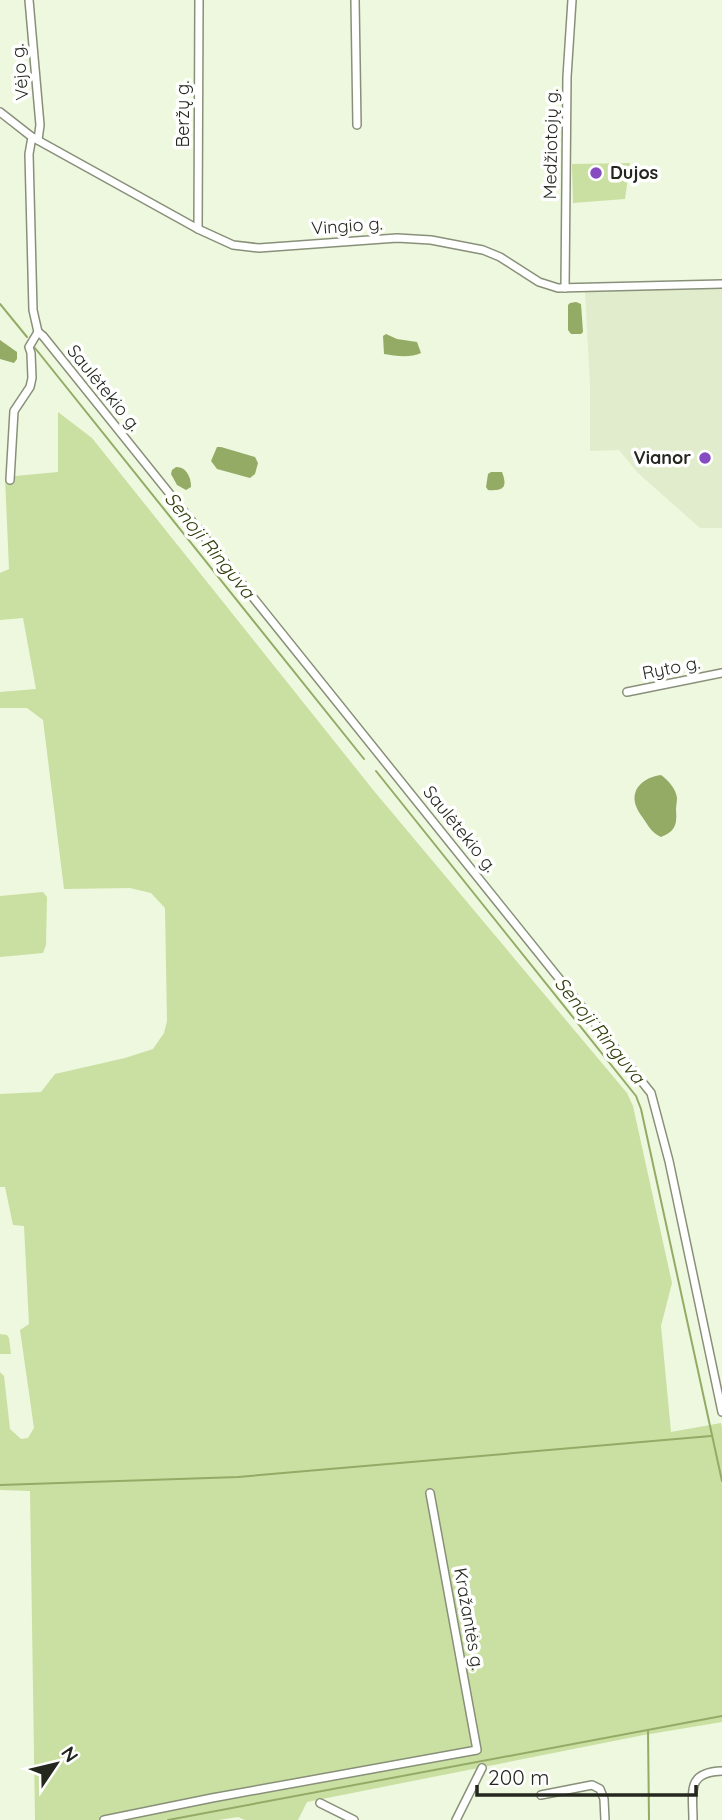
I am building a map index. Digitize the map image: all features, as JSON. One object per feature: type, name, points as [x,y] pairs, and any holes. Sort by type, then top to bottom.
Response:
[{"type":"street","name":"Vėjo g.","points":[[30,0],[40,125],[29,154],[33,310],[38,332]]},
{"type":"street","name":"Beržų g.","points":[[198,229],[199,0]]},
{"type":"street","points":[[355,0],[357,125]]},
{"type":"street","name":"Medžiotojų g.","points":[[565,288],[567,77],[572,0]]},
{"type":"street","name":"Vingio g.","points":[[0,112],[35,139],[198,229],[233,245],[259,248],[397,238],[432,240],[483,250],[500,257],[548,286],[565,288],[722,284]]},
{"type":"street","points":[[10,480],[14,411],[30,387],[32,369],[29,347],[38,332]]},
{"type":"street","name":"Saulėtekio g.","points":[[38,332],[651,1094],[669,1160],[722,1412]]},
{"type":"street","name":"Ryto g.","points":[[627,692],[722,674]]},
{"type":"street","name":"Kražantės g.","points":[[104,1820],[478,1750],[430,1493]]},
{"type":"street","points":[[456,1820],[482,1768]]},
{"type":"street","points":[[694,1820],[693,1785],[697,1777],[708,1772],[722,1771]]},
{"type":"street","points":[[541,1795],[592,1785],[600,1789],[604,1799],[605,1820]]},
{"type":"street","points":[[320,1803],[354,1820]]},
{"type":"shaded area","points":[[630,163],[625,199],[573,203],[572,164]]},
{"type":"shaded area","points":[[722,287],[722,528],[700,528],[638,473],[619,450],[590,451],[585,292]]},
{"type":"shaded area","points":[[576,302],[581,304],[583,332],[571,334],[568,330],[568,305]]},
{"type":"shaded area","points":[[386,334],[417,342],[421,353],[408,356],[384,354],[383,336]]},
{"type":"shaded area","points":[[0,340],[17,352],[14,363],[0,359]]},
{"type":"shaded area","points":[[58,412],[92,438],[374,791],[627,1093],[633,1106],[672,1283],[661,1326],[671,1432],[721,1423],[722,1428],[722,1722],[307,1802],[298,1820],[245,1820],[238,1817],[218,1820],[35,1820],[30,1491],[0,1490],[0,1372],[4,1376],[10,1429],[21,1439],[28,1438],[34,1428],[20,1330],[29,1324],[24,1226],[13,1225],[5,1187],[0,1187],[0,1094],[41,1092],[55,1074],[153,1049],[164,1033],[167,1021],[165,908],[151,893],[130,888],[64,889],[43,720],[27,708],[0,708],[0,692],[36,689],[23,618],[0,620],[0,573],[9,569],[5,477],[58,472]]},
{"type":"shaded area","points":[[217,447],[255,457],[258,463],[255,474],[250,478],[217,469],[211,461]]},
{"type":"shaded area","points":[[176,467],[186,471],[189,477],[191,487],[186,490],[177,485],[171,474]]},
{"type":"shaded area","points":[[502,472],[503,487],[488,490],[488,474]]},
{"type":"shaded area","points":[[661,775],[671,785],[677,798],[674,826],[661,837],[648,826],[638,810],[635,794],[644,781]]},
{"type":"shaded area","points":[[43,892],[47,897],[46,945],[43,953],[0,957],[0,896]]},
{"type":"shaded area","points":[[0,1334],[9,1338],[11,1354],[0,1354]]},
{"type":"waterway","name":"Senoji Ringuva","points":[[0,304],[27,337]]},
{"type":"waterway","name":"Senoji Ringuva","points":[[35,348],[364,759]]},
{"type":"waterway","name":"Senoji Ringuva","points":[[376,771],[636,1096],[722,1481]]},
{"type":"waterway","points":[[0,1485],[238,1477],[711,1436]]},
{"type":"waterway","points":[[168,1820],[722,1716]]},
{"type":"waterway","points":[[648,1730],[649,1820]]},
{"type":"place","name":"Dujos","points":[[596,173]]},
{"type":"place","name":"Vianor","points":[[705,458]]}]
